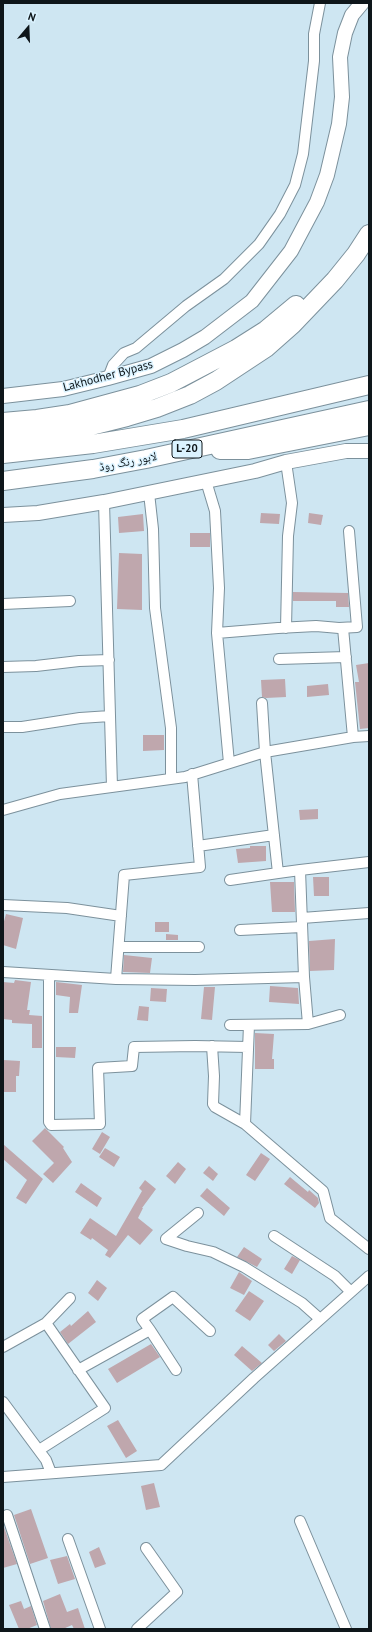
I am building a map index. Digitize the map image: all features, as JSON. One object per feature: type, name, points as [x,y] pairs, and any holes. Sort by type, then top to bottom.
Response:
[{"type":"highway","points":[[3,422],[37,419],[99,407],[140,395],[171,383],[202,367],[236,349],[266,330],[291,310],[342,262],[369,233]]},
{"type":"highway","points":[[3,439],[71,430],[127,418],[190,395],[216,381],[266,348],[292,325],[335,280],[356,254],[369,233]]},
{"type":"highway","name":"لاہور رنگ روڈ","points":[[3,454],[94,444],[183,429],[369,385]]},
{"type":"highway","name":"لاہور رنگ روڈ","points":[[3,481],[93,469],[146,459],[369,410]]},
{"type":"highway","points":[[186,450],[248,450],[369,426]]},
{"type":"highway","points":[[3,491],[95,480],[146,459]]},
{"type":"main road","name":"Lakhodher Bypass","points":[[3,396],[63,389],[150,366],[206,337],[252,301],[291,252],[317,202],[327,174],[339,124],[342,96],[340,57],[345,33],[350,21],[362,3]]},
{"type":"main road","points":[[3,515],[38,513],[104,502],[255,471],[286,462],[346,452],[369,451]]},
{"type":"street","points":[[108,378],[113,365],[124,353],[136,348],[186,306],[224,279],[259,244],[280,214],[295,185],[303,154],[314,61],[314,34],[320,3]]},
{"type":"street","points":[[286,462],[292,503],[288,536],[286,628]]},
{"type":"street","points":[[206,481],[215,511],[218,588],[217,632],[229,763]]},
{"type":"street","points":[[149,493],[153,529],[155,608],[171,728],[172,778]]},
{"type":"street","points":[[104,502],[112,787]]},
{"type":"street","points":[[217,632],[316,626],[342,628],[357,627],[349,531]]},
{"type":"street","points":[[3,604],[70,601]]},
{"type":"street","points":[[342,628],[353,737]]},
{"type":"street","points":[[279,659],[346,657]]},
{"type":"street","points":[[3,667],[109,660]]},
{"type":"street","points":[[262,703],[265,752],[278,873]]},
{"type":"street","points":[[3,727],[22,727],[80,718],[110,716]]},
{"type":"street","points":[[3,810],[60,794],[192,774],[265,752],[353,737],[369,736]]},
{"type":"street","points":[[116,979],[124,875],[200,868],[192,774]]},
{"type":"street","points":[[198,846],[274,835]]},
{"type":"street","points":[[230,880],[369,862]]},
{"type":"street","points":[[300,870],[304,977],[308,1024]]},
{"type":"street","points":[[3,905],[68,908],[121,916]]},
{"type":"street","points":[[240,930],[369,913]]},
{"type":"street","points":[[119,947],[199,947]]},
{"type":"street","points":[[3,972],[116,979],[195,980],[304,977]]},
{"type":"street","points":[[49,975],[49,1122],[51,1125],[100,1124],[98,1068],[132,1066],[134,1047],[248,1047]]},
{"type":"street","points":[[230,1026],[308,1024],[340,1015]]},
{"type":"street","points":[[245,1124],[249,1025]]},
{"type":"street","points":[[212,1046],[214,1076],[213,1104],[215,1107],[245,1124],[323,1191],[330,1218],[369,1249]]},
{"type":"street","points":[[198,1213],[166,1239],[213,1252],[244,1267],[302,1303],[320,1319]]},
{"type":"street","points":[[274,1236],[335,1276],[351,1292]]},
{"type":"street","points":[[3,1477],[161,1465],[254,1378],[369,1276]]},
{"type":"street","points":[[176,1370],[142,1320],[173,1297],[210,1332]]},
{"type":"street","points":[[3,1347],[46,1324],[70,1298]]},
{"type":"street","points":[[39,1450],[105,1408],[46,1324]]},
{"type":"street","points":[[78,1370],[150,1330]]},
{"type":"street","points":[[3,1402],[46,1460],[51,1473]]},
{"type":"street","points":[[8,1515],[45,1629]]},
{"type":"street","points":[[300,1521],[346,1629]]},
{"type":"street","points":[[68,1539],[100,1629]]},
{"type":"street","points":[[137,1629],[177,1592],[146,1548]]},
{"type":"building","points":[[261,513],[280,514],[279,524],[260,523]]},
{"type":"building","points":[[309,513],[323,515],[321,525],[308,523]]},
{"type":"building","points":[[143,514],[144,531],[119,533],[118,517]]},
{"type":"building","points":[[190,533],[210,533],[210,547],[190,547]]},
{"type":"building","points":[[119,553],[142,554],[142,610],[117,609]]},
{"type":"building","points":[[293,592],[348,593],[349,607],[336,607],[336,601],[293,601]]},
{"type":"building","points":[[369,663],[369,728],[360,729],[355,682],[359,682],[356,665]]},
{"type":"building","points":[[285,679],[286,697],[262,697],[261,680]]},
{"type":"building","points":[[328,684],[329,695],[307,697],[307,686]]},
{"type":"building","points":[[143,735],[164,735],[164,750],[143,751]]},
{"type":"building","points":[[318,809],[318,819],[300,820],[299,810]]},
{"type":"building","points":[[250,846],[266,846],[266,861],[238,863],[236,849],[250,848]]},
{"type":"building","points":[[313,877],[329,877],[329,896],[314,896]]},
{"type":"building","points":[[270,882],[294,882],[295,912],[272,912]]},
{"type":"building","points":[[6,914],[23,918],[16,949],[3,945],[3,925]]},
{"type":"building","points":[[155,922],[169,922],[169,932],[155,932]]},
{"type":"building","points":[[166,934],[178,935],[178,940],[166,940]]},
{"type":"building","points":[[335,939],[334,970],[310,971],[309,941]]},
{"type":"building","points":[[124,955],[152,958],[150,973],[123,972]]},
{"type":"building","points":[[15,980],[31,982],[27,1010],[30,1010],[29,1015],[42,1016],[42,1048],[32,1048],[32,1024],[12,1023],[12,1020],[3,1019],[3,982],[14,983]]},
{"type":"building","points":[[56,982],[82,985],[78,1013],[69,1013],[70,997],[56,995]]},
{"type":"building","points":[[270,986],[298,988],[299,1004],[269,1002]]},
{"type":"building","points":[[204,987],[215,987],[212,1020],[201,1019]]},
{"type":"building","points":[[151,988],[167,989],[166,1002],[150,1001]]},
{"type":"building","points":[[139,1006],[149,1007],[148,1021],[137,1020]]},
{"type":"building","points":[[255,1033],[274,1034],[272,1059],[274,1059],[274,1069],[255,1069]]},
{"type":"building","points":[[56,1047],[76,1047],[75,1058],[56,1057]]},
{"type":"building","points":[[3,1060],[20,1061],[19,1076],[16,1076],[16,1092],[3,1092]]},
{"type":"building","points":[[45,1128],[64,1147],[63,1148],[72,1162],[53,1183],[43,1174],[54,1163],[32,1141]]},
{"type":"building","points":[[102,1132],[110,1137],[100,1154],[92,1149]]},
{"type":"building","points":[[3,1144],[43,1179],[26,1204],[16,1198],[27,1180],[3,1159]]},
{"type":"building","points":[[105,1148],[120,1157],[114,1167],[99,1157]]},
{"type":"building","points":[[261,1153],[270,1159],[255,1181],[246,1175]]},
{"type":"building","points":[[178,1162],[186,1169],[175,1184],[166,1176]]},
{"type":"building","points":[[209,1166],[218,1174],[213,1181],[203,1173]]},
{"type":"building","points":[[290,1177],[318,1198],[319,1203],[315,1208],[284,1184]]},
{"type":"building","points":[[145,1180],[156,1189],[142,1208],[138,1218],[153,1230],[140,1245],[128,1235],[110,1258],[105,1255],[108,1250],[92,1238],[91,1240],[80,1233],[90,1218],[116,1236],[142,1191],[139,1188]]},
{"type":"building","points":[[81,1183],[102,1198],[97,1207],[75,1192]]},
{"type":"building","points":[[207,1188],[230,1208],[224,1216],[200,1196]]},
{"type":"building","points":[[244,1247],[262,1259],[257,1267],[237,1257]]},
{"type":"building","points":[[292,1256],[300,1260],[292,1274],[284,1269]]},
{"type":"building","points":[[239,1272],[252,1281],[244,1295],[230,1288]]},
{"type":"building","points":[[97,1280],[107,1288],[98,1301],[88,1293]]},
{"type":"building","points":[[249,1291],[264,1301],[250,1321],[235,1311]]},
{"type":"building","points":[[88,1311],[96,1322],[68,1344],[60,1332],[70,1324],[71,1326]]},
{"type":"building","points":[[279,1334],[286,1341],[274,1351],[268,1345]]},
{"type":"building","points":[[151,1344],[160,1357],[117,1383],[108,1369]]},
{"type":"building","points":[[242,1346],[262,1363],[252,1371],[234,1355]]},
{"type":"building","points":[[118,1420],[137,1451],[126,1458],[107,1426]]},
{"type":"building","points":[[154,1483],[160,1507],[146,1510],[141,1486]]},
{"type":"building","points":[[31,1509],[48,1558],[30,1564],[14,1515]]},
{"type":"building","points":[[3,1524],[17,1564],[3,1568]]},
{"type":"building","points":[[99,1547],[106,1564],[95,1568],[89,1552]]},
{"type":"building","points":[[67,1556],[75,1579],[58,1584],[50,1560]]},
{"type":"building","points":[[60,1594],[67,1612],[78,1608],[85,1629],[74,1629],[72,1625],[63,1629],[51,1629],[43,1601]]},
{"type":"building","points":[[21,1601],[24,1609],[31,1606],[37,1625],[27,1629],[19,1629],[9,1605]]}]
